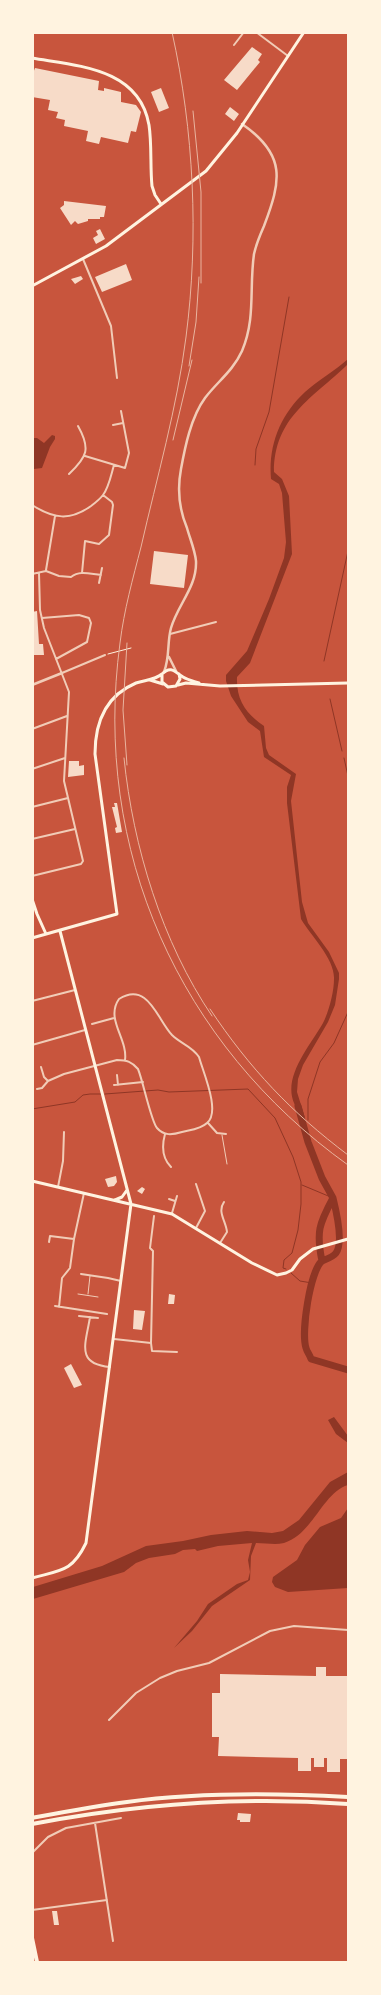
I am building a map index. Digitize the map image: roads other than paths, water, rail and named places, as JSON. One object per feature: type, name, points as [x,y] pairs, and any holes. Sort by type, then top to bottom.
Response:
[{"type":"highway","points":[[32,1818],[127,1802],[172,1797],[256,1794],[348,1797]]},
{"type":"highway","points":[[32,1824],[127,1809],[184,1804],[265,1802],[348,1804]]},
{"type":"highway","points":[[32,1938],[38,1962]]},
{"type":"main road","points":[[32,286],[83,260],[157,209],[210,167],[242,124],[304,32]]},
{"type":"main road","points":[[32,58],[102,71],[119,79],[138,98],[146,114],[149,126],[152,186],[161,204]]},
{"type":"main road","points":[[32,938],[117,914],[96,754],[98,726],[102,714],[110,701],[129,686],[148,680],[171,669],[204,685]]},
{"type":"main road","points":[[177,672],[180,679],[178,685]]},
{"type":"main road","points":[[163,673],[162,680],[164,685]]},
{"type":"main road","points":[[148,680],[171,688],[182,683],[220,686],[348,683]]},
{"type":"main road","points":[[32,899],[46,934]]},
{"type":"main road","points":[[32,1578],[66,1568],[76,1561],[86,1543],[131,1204],[60,930]]},
{"type":"main road","points":[[32,1181],[172,1214],[277,1275],[292,1270],[300,1259],[313,1249],[348,1239]]},
{"type":"main road","points":[[112,1201],[122,1198],[127,1190]]},
{"type":"street","points":[[234,45],[244,32]]},
{"type":"street","points":[[256,32],[288,56]]},
{"type":"street","points":[[177,672],[171,664],[169,656],[170,634],[175,618],[190,590],[196,571],[195,553],[178,499],[181,467],[199,406],[236,363],[248,334],[252,318],[254,256],[277,188],[277,171],[271,154],[255,133],[242,124]]},
{"type":"street","points":[[83,260],[111,326],[117,378]]},
{"type":"street","points":[[85,456],[125,468],[129,453],[121,411]]},
{"type":"street","points":[[113,425],[123,423]]},
{"type":"street","points":[[69,474],[83,462],[85,456],[83,438],[78,426]]},
{"type":"street","points":[[32,505],[41,511],[55,516],[70,517],[78,514],[103,496],[114,465]]},
{"type":"street","points":[[82,573],[85,541],[99,544],[109,534],[113,505],[112,502],[103,496]]},
{"type":"street","points":[[46,570],[55,516]]},
{"type":"street","points":[[99,583],[102,568]]},
{"type":"street","points":[[32,574],[46,570],[60,576],[70,577],[76,573],[101,575]]},
{"type":"street","points":[[32,876],[81,864],[83,861],[64,781],[70,692],[42,618],[38,573]]},
{"type":"street","points":[[42,618],[79,615],[89,618],[91,623],[87,642],[56,659]]},
{"type":"street","points":[[170,634],[216,622]]},
{"type":"street","points":[[32,685],[105,655]]},
{"type":"street","points":[[163,673],[169,656]]},
{"type":"street","points":[[32,729],[67,716]]},
{"type":"street","points":[[32,769],[65,758]]},
{"type":"street","points":[[32,807],[68,798]]},
{"type":"street","points":[[32,840],[76,828]]},
{"type":"street","points":[[32,1001],[74,990]]},
{"type":"street","points":[[37,1090],[42,1088],[48,1081],[64,1074],[117,1060],[125,1060],[132,1062],[138,1069],[155,1125],[165,1134],[180,1133],[207,1123],[213,1113],[210,1094],[199,1057],[195,1050],[179,1042],[171,1034],[148,1000],[140,995],[125,996],[116,1004],[114,1018],[126,1048],[125,1060]]},
{"type":"street","points":[[92,1024],[114,1018]]},
{"type":"street","points":[[32,1045],[85,1030]]},
{"type":"street","points":[[41,1067],[44,1077],[48,1081]]},
{"type":"street","points":[[117,1075],[118,1085]]},
{"type":"street","points":[[114,1085],[144,1084]]},
{"type":"street","points":[[207,1123],[217,1133],[226,1134]]},
{"type":"street","points":[[58,1187],[63,1161],[64,1132]]},
{"type":"street","points":[[165,1134],[162,1146],[167,1163],[171,1166]]},
{"type":"street","points":[[163,1165],[167,1163]]},
{"type":"street","points":[[196,1184],[205,1212],[196,1228]]},
{"type":"street","points":[[59,1307],[62,1278],[70,1268],[84,1193]]},
{"type":"street","points":[[172,1214],[177,1196]]},
{"type":"street","points":[[168,1200],[175,1201]]},
{"type":"street","points":[[220,1243],[227,1232],[227,1226],[222,1214],[224,1202]]},
{"type":"street","points":[[154,1216],[150,1248],[153,1251],[152,1351],[177,1352]]},
{"type":"street","points":[[49,1242],[50,1236],[74,1239]]},
{"type":"street","points":[[81,1274],[121,1281]]},
{"type":"street","points":[[55,1306],[107,1314]]},
{"type":"street","points":[[79,1316],[98,1318]]},
{"type":"street","points":[[90,1317],[86,1354],[89,1361],[94,1365],[110,1367]]},
{"type":"street","points":[[114,1339],[151,1343]]},
{"type":"street","points":[[109,1720],[136,1694],[160,1678],[177,1671],[210,1663],[270,1630],[294,1626],[348,1630]]},
{"type":"street","points":[[32,1853],[48,1837],[57,1832],[79,1825],[95,1824],[121,1818]]},
{"type":"street","points":[[95,1824],[113,1941]]},
{"type":"street","points":[[32,1910],[107,1900]]},
{"type":"lane","points":[[222,1134],[227,1164]]},
{"type":"lane","points":[[88,1296],[90,1275]]},
{"type":"lane","points":[[78,1294],[98,1297]]},
{"type":"waterway","points":[[255,465],[256,449],[269,412],[289,297]]},
{"type":"waterway","points":[[324,661],[348,551]]},
{"type":"waterway","points":[[330,699],[342,751]]},
{"type":"waterway","points":[[344,758],[348,776]]},
{"type":"waterway","points":[[308,1120],[308,1099],[320,1062],[334,1043],[348,1012]]},
{"type":"waterway","points":[[105,1094],[158,1090],[169,1092],[248,1089],[275,1118],[293,1157],[301,1182],[298,1230],[292,1253],[284,1260],[283,1268],[286,1269]]},
{"type":"waterway","points":[[32,1109],[75,1102],[83,1095],[101,1094]]},
{"type":"waterway","points":[[298,1106],[308,1142],[322,1178],[333,1198],[320,1228],[319,1243],[322,1261],[310,1289],[305,1329],[306,1348],[311,1359],[348,1370]]},
{"type":"waterway","points":[[302,1185],[333,1198]]},
{"type":"waterway","points":[[322,1261],[333,1256],[338,1248],[339,1226],[333,1198]]},
{"type":"waterway","points":[[291,1273],[300,1281],[312,1283]]},
{"type":"railway","points":[[172,32],[190,146],[193,223],[190,299],[182,364],[172,416],[129,594],[120,643],[115,720],[120,795],[135,867],[160,936],[194,1001],[237,1062],[289,1116],[348,1165]]},
{"type":"railway","points":[[193,111],[201,192],[201,283]]},
{"type":"railway","points":[[189,366],[196,322],[199,277]]},
{"type":"railway","points":[[173,440],[192,360]]},
{"type":"railway","points":[[127,643],[123,710],[127,765]]},
{"type":"railway","points":[[124,758],[128,792],[135,825],[153,893],[178,957],[212,1016]]},
{"type":"railway","points":[[210,1009],[240,1051],[290,1106],[348,1155]]}]
